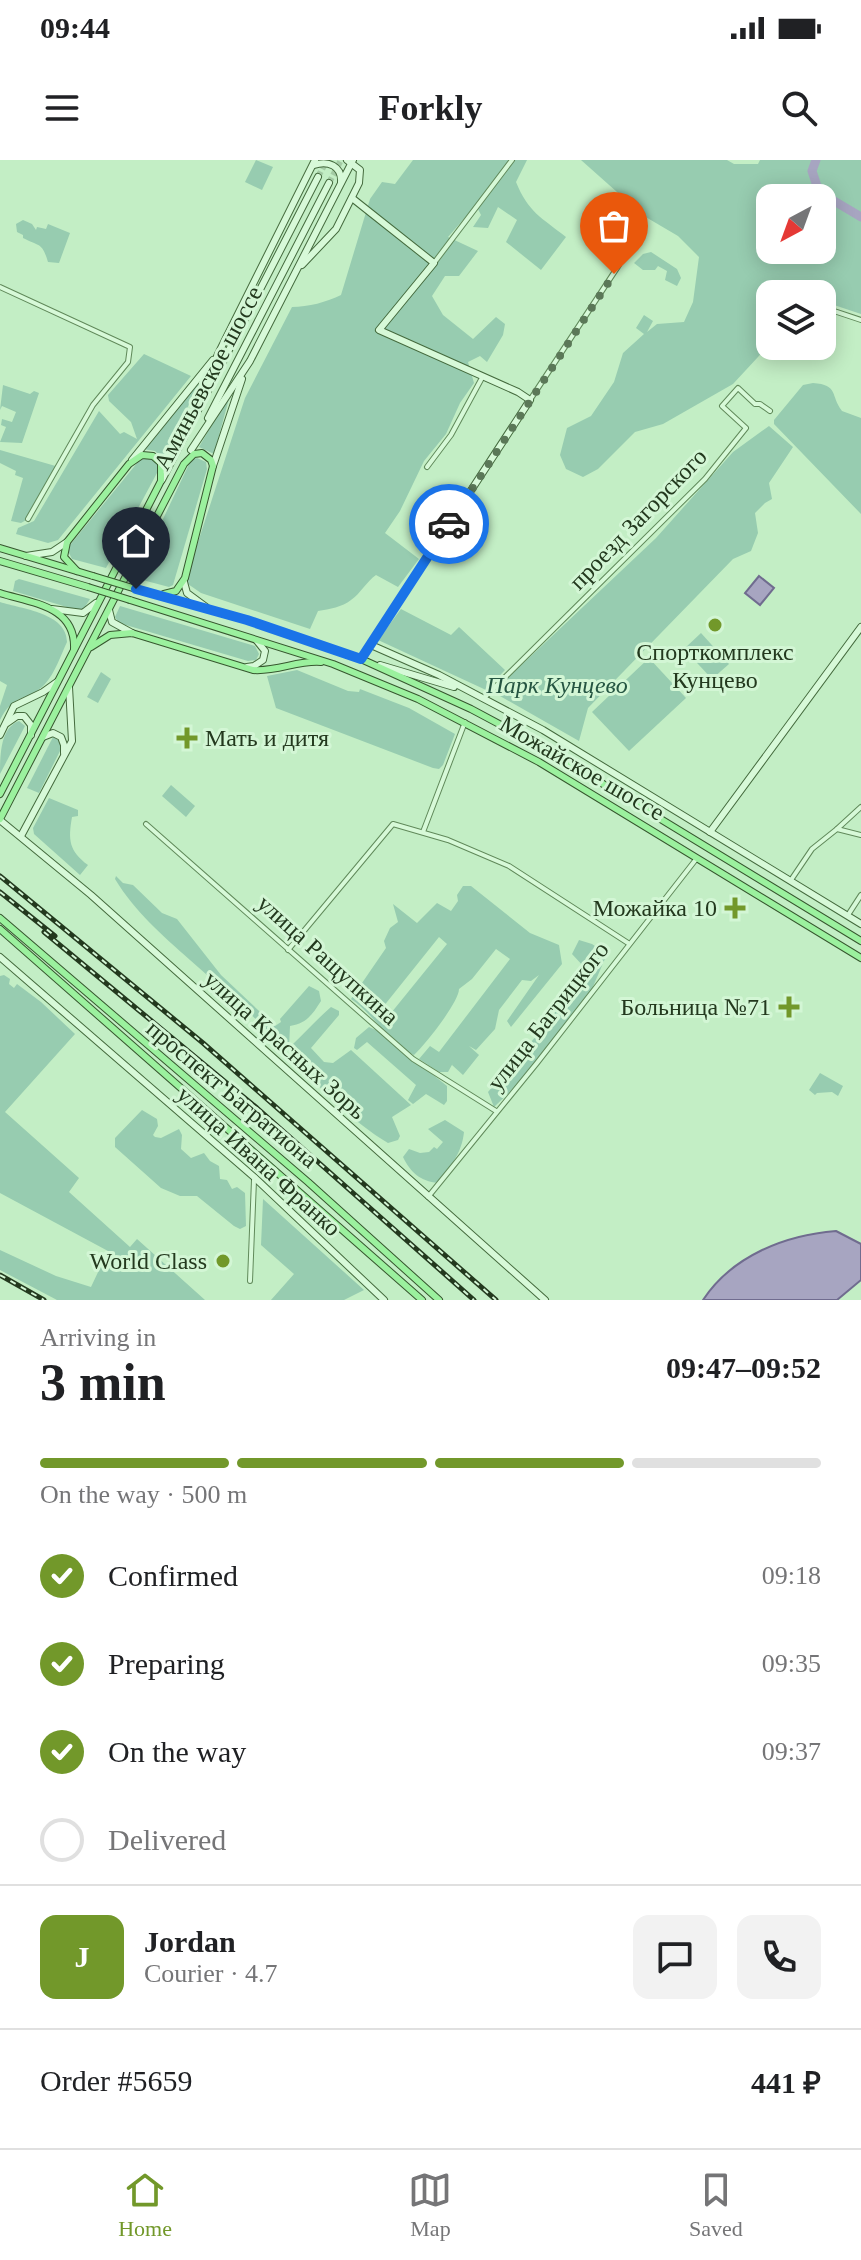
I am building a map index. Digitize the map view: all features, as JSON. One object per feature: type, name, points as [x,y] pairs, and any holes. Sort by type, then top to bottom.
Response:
[{"type":"main road","points":[[157,593],[174,592],[184,582],[213,466],[202,453],[194,454],[184,464]]},
{"type":"main road","points":[[77,571],[64,557],[67,542],[129,464],[142,455],[153,456],[161,463],[161,481]]},
{"type":"main road","name":"Аминьевское шоссе","points":[[0,819],[184,464]]},
{"type":"main road","name":"Аминьевское шоссе","points":[[0,794],[161,481]]},
{"type":"main road","name":"Можайское шоссе","points":[[0,548],[209,609],[371,663],[458,703],[534,743],[861,940]]},
{"type":"main road","name":"Можайское шоссе","points":[[0,563],[247,635],[406,693],[539,762],[861,960]]},
{"type":"main road","points":[[0,593],[62,615],[70,624],[73,652]]},
{"type":"main road","points":[[86,652],[104,637],[132,633],[263,671],[301,662],[333,664]]},
{"type":"main road","name":"проспект Багратиона","points":[[0,918],[308,1182],[439,1300]]},
{"type":"main road","name":"проспект Багратиона","points":[[0,929],[422,1300]]},
{"type":"street","points":[[182,442],[218,354],[315,160]]},
{"type":"street","points":[[512,160],[379,330],[530,400]]},
{"type":"street","points":[[213,466],[250,361],[351,161],[358,166],[362,175],[352,198],[330,239],[315,250],[293,278]]},
{"type":"street","points":[[310,170],[320,163],[332,164],[340,173],[340,186]]},
{"type":"street","name":"Аминьевское шоссе","points":[[161,481],[318,177]]},
{"type":"street","name":"Аминьевское шоссе","points":[[184,464],[329,183]]},
{"type":"street","points":[[352,198],[434,263]]},
{"type":"street","points":[[361,659],[619,265]]},
{"type":"street","points":[[0,287],[130,347],[131,354],[93,405],[28,519]]},
{"type":"street","points":[[836,312],[861,320]]},
{"type":"street","points":[[129,464],[218,354]]},
{"type":"street","points":[[191,450],[250,361]]},
{"type":"street","points":[[427,467],[451,435],[483,376]]},
{"type":"street","name":"проезд Загорского","points":[[483,699],[652,534],[728,452],[746,428],[722,406],[738,388],[755,404],[770,411]]},
{"type":"street","points":[[26,556],[52,552],[67,542]]},
{"type":"street","points":[[184,582],[189,596],[209,609]]},
{"type":"street","points":[[50,609],[83,613],[99,600]]},
{"type":"street","points":[[110,605],[109,618],[112,622],[132,633]]},
{"type":"street","points":[[710,832],[861,627]]},
{"type":"street","points":[[244,667],[259,664],[265,655],[262,646],[247,635]]},
{"type":"street","points":[[371,645],[543,730],[861,924]]},
{"type":"street","points":[[371,663],[472,693]]},
{"type":"street","points":[[1,732],[14,706],[43,692],[59,679]]},
{"type":"street","points":[[21,836],[69,748],[73,733],[69,684]]},
{"type":"street","points":[[1,732],[13,718],[24,716],[31,725],[31,735]]},
{"type":"street","points":[[423,832],[465,722]]},
{"type":"street","points":[[41,740],[49,733],[61,737],[64,745],[62,758]]},
{"type":"street","points":[[790,880],[812,849],[861,807]]},
{"type":"street","name":"улица Красных Зорь","points":[[0,819],[91,895],[545,1300]]},
{"type":"street","name":"улица Ращупкина","points":[[146,824],[413,1059],[496,1111]]},
{"type":"street","points":[[288,950],[393,824],[423,832],[509,866],[629,943]]},
{"type":"street","points":[[837,829],[861,835]]},
{"type":"street","name":"улица Багрицкого","points":[[428,1197],[697,858]]},
{"type":"street","points":[[848,915],[861,895]]},
{"type":"street","name":"улица Ивана Франко","points":[[0,957],[254,1177],[384,1300]]},
{"type":"street","points":[[250,1281],[254,1177]]},
{"type":"green space","points":[[256,160],[273,167],[262,190],[245,182]]},
{"type":"green space","points":[[413,160],[527,160],[516,182],[521,192],[536,214],[566,237],[541,270],[506,242],[517,220],[498,207],[488,228],[473,227],[481,215],[476,205],[448,237],[478,251],[459,276],[445,276],[432,296],[443,315],[473,339],[496,317],[505,324],[503,335],[487,362],[480,356],[468,362],[474,383],[460,403],[446,434],[424,461],[400,511],[385,533],[419,559],[398,587],[376,575],[347,602],[318,611],[310,629],[201,593],[185,582],[245,398],[292,307],[317,304],[341,295],[370,199],[382,182],[395,184]]},
{"type":"green space","points":[[581,160],[727,160],[734,164],[758,164],[760,160],[861,160],[861,314],[836,306],[836,280],[756,280],[756,359],[733,384],[663,424],[635,432],[598,469],[583,477],[566,469],[560,455],[567,428],[591,416],[614,382],[623,353],[644,334],[636,328],[644,315],[653,321],[647,332],[657,324],[684,322],[693,302],[699,257],[678,236],[644,216]]},
{"type":"green space","points":[[23,220],[36,230],[37,227],[46,229],[48,224],[70,233],[59,263],[48,262],[42,248],[17,232],[16,224]]},
{"type":"green space","points":[[651,252],[677,269],[681,278],[677,286],[665,280],[667,271],[658,266],[655,270],[643,270],[634,263],[643,254]]},
{"type":"green space","points":[[144,354],[191,376],[58,540],[48,543],[16,534],[18,528],[34,521],[99,411],[120,434],[124,432],[137,439],[131,422],[109,401],[108,395]]},
{"type":"green space","points":[[202,377],[163,459],[155,451],[143,449]]},
{"type":"green space","points":[[813,383],[827,386],[842,411],[861,418],[861,514],[774,424],[803,385]]},
{"type":"green space","points":[[3,385],[30,394],[34,391],[39,393],[22,443],[0,442],[6,427],[1,425],[2,419],[12,422],[16,412],[2,406],[0,410]]},
{"type":"green space","points":[[230,395],[214,454],[199,447]]},
{"type":"green space","name":"Парк Кунцево","points":[[769,426],[793,447],[769,483],[772,499],[755,513],[758,533],[751,551],[733,559],[588,708],[579,741],[493,692],[656,538],[733,452]]},
{"type":"green space","points":[[0,450],[59,467],[28,519],[21,523],[11,521],[23,478],[0,463]]},
{"type":"green space","points":[[142,457],[150,457],[157,462],[157,473],[106,568],[72,559],[68,551],[70,545]]},
{"type":"green space","points":[[197,458],[206,462],[207,469],[173,585],[169,587],[135,578],[191,460]]},
{"type":"green space","points":[[19,579],[90,599],[83,610],[77,610],[13,591],[15,581]]},
{"type":"green space","points":[[0,602],[52,618],[65,632],[67,642],[45,684],[11,705],[0,720],[0,706],[7,685],[0,681]]},
{"type":"green space","points":[[120,606],[255,646],[259,654],[256,660],[248,661],[119,623],[115,617]]},
{"type":"green space","points":[[401,609],[451,635],[459,627],[505,670],[486,690],[378,640]]},
{"type":"green space","points":[[701,633],[729,664],[712,679],[684,649]]},
{"type":"green space","points":[[649,658],[686,698],[629,751],[592,712]]},
{"type":"green space","points":[[297,670],[348,691],[359,692],[360,689],[409,708],[455,734],[443,765],[439,769],[433,768],[276,708],[267,676]]},
{"type":"green space","points":[[101,672],[111,679],[98,703],[87,697]]},
{"type":"green space","points":[[19,721],[25,726],[0,774],[5,736]]},
{"type":"green space","points":[[53,737],[60,741],[62,747],[39,793],[27,788]]},
{"type":"green space","points":[[171,785],[195,806],[186,817],[162,796]]},
{"type":"green space","points":[[49,798],[78,810],[78,816],[72,817],[70,839],[77,855],[88,865],[80,875],[34,834],[33,828]]},
{"type":"green space","points":[[116,876],[123,883],[133,885],[162,913],[177,919],[221,975],[275,1026],[309,986],[319,991],[321,1001],[312,1014],[301,1023],[290,1026],[289,1048],[285,1049],[251,1014],[169,941],[131,902]]},
{"type":"green space","points":[[463,886],[471,886],[530,933],[559,945],[562,964],[511,1027],[507,1021],[539,975],[531,981],[522,980],[499,1010],[495,1029],[476,1050],[469,1046],[479,1055],[463,1075],[453,1063],[448,1072],[439,1072],[419,1059],[430,1046],[439,1052],[510,959],[496,949],[472,979],[459,989],[448,1013],[414,1055],[397,1044],[351,999],[386,948],[384,941],[390,928],[398,922],[393,904],[417,923],[437,903],[451,911],[458,901],[457,895]],"holes":[[[439,937],[447,944],[387,1018],[379,1012]]]},
{"type":"green space","points":[[579,940],[607,954],[592,989],[517,1085],[494,1107],[488,1092],[552,1016],[585,968],[572,954]]},
{"type":"green space","points":[[0,976],[10,979],[9,984],[14,988],[17,984],[41,1002],[75,1034],[5,1112],[79,1178],[69,1192],[130,1247],[137,1239],[205,1300],[57,1300],[0,1270],[0,1250],[56,1276],[91,1287],[108,1251],[0,1193]]},
{"type":"green space","points":[[331,1007],[339,1011],[339,1015],[311,1048],[324,1062],[333,1063],[351,1050],[411,1105],[392,1117],[400,1136],[398,1140],[388,1143],[349,1114],[322,1090],[291,1052],[293,1044]]},
{"type":"green space","points":[[369,1027],[447,1086],[444,1105],[426,1094],[413,1104],[408,1100],[416,1085],[367,1042],[357,1050],[354,1048],[356,1038]]},
{"type":"green space","points":[[820,1073],[843,1086],[838,1096],[832,1092],[815,1095],[809,1090]]},
{"type":"green space","points":[[142,1110],[157,1119],[155,1137],[161,1138],[179,1129],[181,1149],[191,1158],[204,1153],[219,1166],[220,1179],[227,1180],[232,1189],[237,1187],[245,1193],[246,1226],[240,1229],[234,1226],[197,1196],[180,1196],[161,1188],[115,1147],[115,1138]]},
{"type":"green space","points":[[445,1120],[464,1132],[458,1153],[438,1183],[417,1175],[403,1157],[409,1149],[420,1153],[429,1152],[434,1147],[437,1149],[443,1142],[428,1129]]},
{"type":"green space","points":[[263,1199],[364,1290],[344,1300],[271,1300],[294,1274],[261,1245]]},
{"type":"water","points":[[759,576],[774,588],[760,605],[745,593]]},
{"type":"water","points":[[836,1231],[861,1244],[861,1280],[837,1300],[703,1300],[729,1271],[761,1250],[798,1237]]},
{"type":"waterway","points":[[816,160],[812,171],[819,192],[861,217]]},
{"type":"tunnel","points":[[318,177],[327,160]]},
{"type":"tunnel","points":[[329,183],[341,160]]},
{"type":"railway","points":[[0,876],[203,1043],[496,1300]]},
{"type":"railway","points":[[0,892],[55,936]]},
{"type":"railway","points":[[44,932],[257,1108],[474,1300]]},
{"type":"railway","points":[[0,1275],[44,1300]]},
{"type":"way so far","points":[[449,524],[614,274]]},
{"type":"place","name":"Спорткомплекс Кунцево","points":[[715,625]]},
{"type":"place","name":"Мать и дитя","points":[[187,738]]},
{"type":"place","name":"Можайка 10","points":[[735,908]]},
{"type":"place","name":"Больница №71","points":[[789,1007]]},
{"type":"place","name":"World Class","points":[[223,1261]]},
{"type":"route","points":[[136,589],[247,620],[361,659],[449,524]]}]
